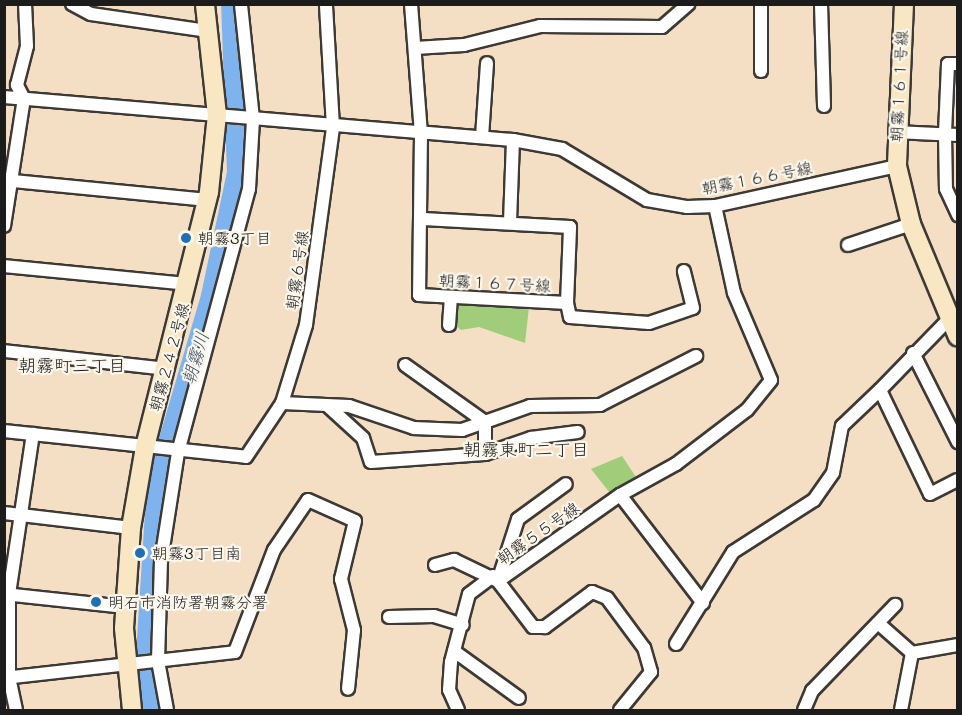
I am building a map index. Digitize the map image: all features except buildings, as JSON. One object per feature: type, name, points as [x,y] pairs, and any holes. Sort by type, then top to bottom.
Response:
[{"type":"street","points":[[4,226],[14,181],[24,99],[17,85],[27,46],[25,4]]},
{"type":"street","points":[[72,4],[207,31]]},
{"type":"street","name":"朝霧２４２号線","points":[[132,711],[133,663],[125,607],[131,528],[152,448],[166,369],[188,284],[225,116],[207,31],[205,4]]},
{"type":"street","points":[[167,711],[155,661],[161,561],[176,452],[249,189],[250,119],[241,4]]},
{"type":"street","name":"朝霧６号線","points":[[176,452],[246,457],[282,403],[306,325],[333,127],[326,4]]},
{"type":"street","name":"朝霧１６７号線","points":[[411,4],[421,134],[423,219],[419,295],[567,303],[570,227],[423,219]]},
{"type":"street","points":[[415,48],[464,45],[540,26],[662,27],[673,8],[688,4]]},
{"type":"street","points":[[760,4],[761,71]]},
{"type":"street","points":[[821,4],[824,106]]},
{"type":"street","name":"朝霧１６１号線","points":[[904,4],[895,132],[897,166],[910,224],[957,337]]},
{"type":"street","points":[[482,137],[487,63]]},
{"type":"street","points":[[953,64],[951,135],[946,189],[957,215]]},
{"type":"street","name":"朝霧１６６号線","points":[[4,97],[333,127],[513,140],[562,149],[647,200],[715,206],[897,166]]},
{"type":"street","points":[[895,132],[951,135]]},
{"type":"street","points":[[510,222],[513,140]]},
{"type":"street","points":[[14,181],[207,200]]},
{"type":"street","name":"朝霧５５号線","points":[[620,711],[651,672],[644,648],[607,598],[592,592],[545,627],[533,627],[496,578],[620,495],[676,464],[747,410],[771,380],[734,293],[715,206]]},
{"type":"street","points":[[848,245],[910,224]]},
{"type":"street","points":[[4,266],[188,284]]},
{"type":"street","points":[[567,303],[570,317],[649,323],[693,308],[684,271]]},
{"type":"street","points":[[449,325],[451,297]]},
{"type":"street","points":[[676,644],[733,552],[814,500],[833,473],[842,426],[880,390],[913,352],[949,320]]},
{"type":"street","points":[[4,351],[166,369]]},
{"type":"street","points":[[913,352],[957,442]]},
{"type":"street","points":[[282,403],[329,407],[350,406],[414,428],[462,430],[530,406],[600,405],[696,356]]},
{"type":"street","points":[[405,365],[485,422]]},
{"type":"street","points":[[880,390],[930,494],[957,480]]},
{"type":"street","points":[[329,407],[363,438],[371,462],[486,454],[531,438],[578,432]]},
{"type":"street","points":[[485,422],[486,454]]},
{"type":"street","points":[[4,431],[176,452]]},
{"type":"street","points":[[16,711],[7,678],[7,594],[33,434]]},
{"type":"street","points":[[458,711],[449,690],[454,651],[470,594],[496,578],[518,519],[566,484]]},
{"type":"street","points":[[620,495],[703,603]]},
{"type":"street","points":[[7,678],[235,652],[274,550],[308,500],[355,521],[341,579],[354,630],[348,689]]},
{"type":"street","points":[[4,513],[131,528]]},
{"type":"street","points":[[435,565],[454,560],[496,578]]},
{"type":"street","points":[[7,594],[125,607]]},
{"type":"street","points":[[804,711],[812,691],[895,605]]},
{"type":"street","points":[[389,617],[434,616],[463,625]]},
{"type":"street","points":[[878,623],[912,653]]},
{"type":"street","points":[[912,653],[957,645]]},
{"type":"street","points":[[454,651],[519,698]]},
{"type":"street","points":[[901,711],[912,653]]},
{"type":"green space","points":[[456,304],[529,307],[525,343],[479,327],[461,330],[456,326]]},
{"type":"green space","points":[[622,456],[636,477],[610,493],[591,469]]},
{"type":"waterway","name":"朝霧川","points":[[155,710],[148,655],[159,481],[213,296],[239,173],[233,4]]},
{"type":"place","name":"朝霧3丁目","points":[[186,238]]},
{"type":"place","name":"朝霧3丁目南","points":[[140,553]]},
{"type":"place","name":"明石市消防署朝霧分署","points":[[96,602]]},
{"type":"district","name":"朝霧町三丁目","points":[[72,365]]},
{"type":"district","name":"朝霧東町二丁目","points":[[526,449]]}]
